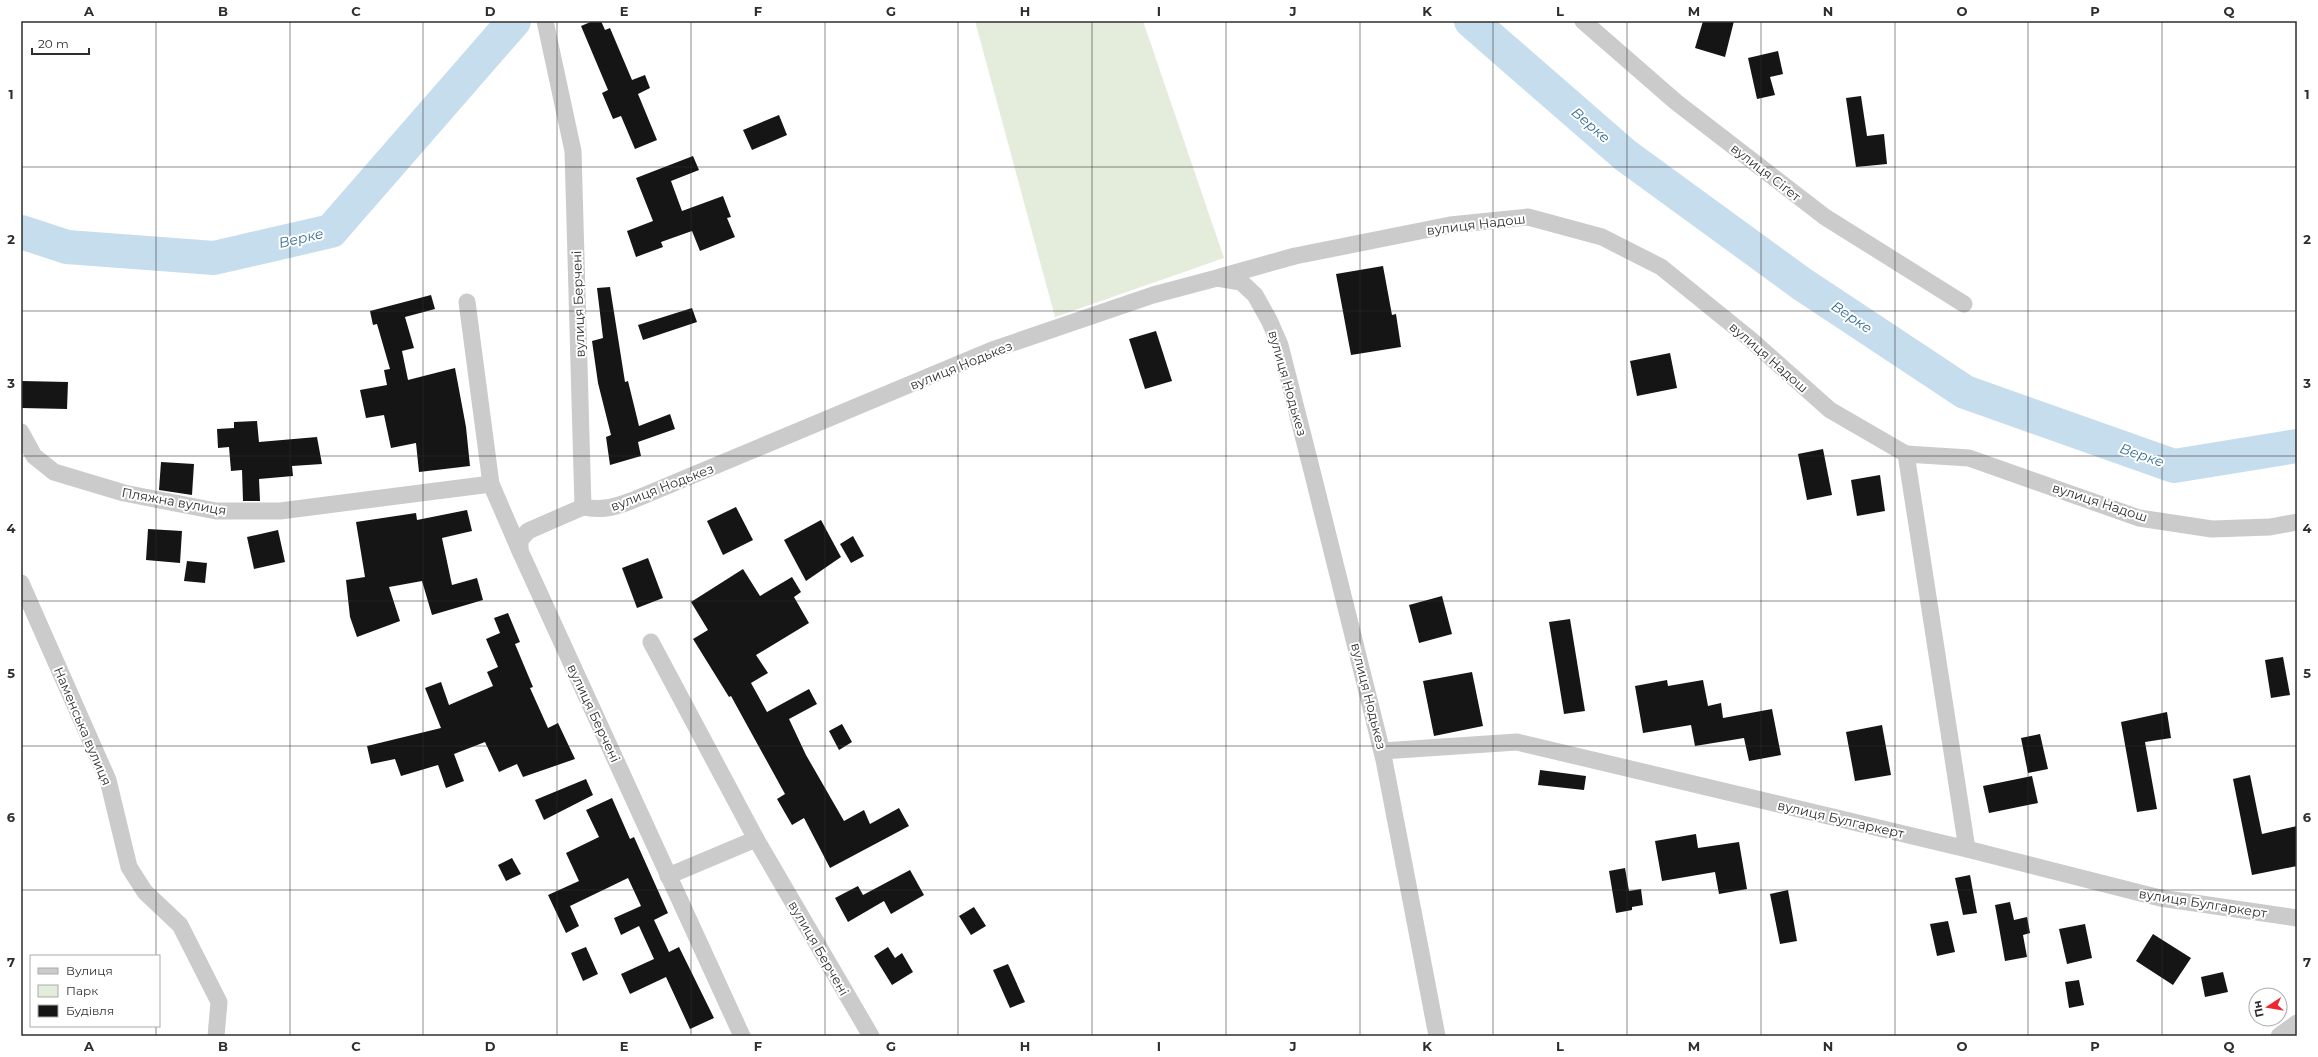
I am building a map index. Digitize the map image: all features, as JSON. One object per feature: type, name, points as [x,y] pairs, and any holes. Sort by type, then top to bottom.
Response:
[{"type":"street","name":"вулиця Берчені","points":[[545,21],[573,151],[583,507]]},
{"type":"street","name":"вулиця Сіґет","points":[[1583,21],[1676,102],[1825,217],[1964,304]]},
{"type":"street","name":"вулиця Надош","points":[[1217,278],[1296,256],[1442,226],[1528,217],[1602,237],[1661,267],[1750,339],[1830,410],[1906,454],[1968,458],[2139,518],[2212,529],[2270,527],[2297,522]]},
{"type":"street","name":"вулиця Нодькез","points":[[583,507],[595,510],[611,509],[992,350],[1153,295],[1217,278],[1241,282],[1255,295],[1269,320],[1280,345],[1382,751],[1437,1036]]},
{"type":"street","name":"вулиця Берчені","points":[[467,302],[491,484],[520,551],[742,1036]]},
{"type":"street","name":"Пляжна вулиця","points":[[21,432],[34,456],[54,472],[124,493],[216,511],[280,511],[491,484]]},
{"type":"street","points":[[1906,454],[1967,849]]},
{"type":"street","points":[[520,551],[520,540],[528,531],[583,507]]},
{"type":"street","name":"Наменська вулиця","points":[[21,583],[108,780],[129,867],[145,892],[180,924],[219,1002],[216,1036]]},
{"type":"street","name":"вулиця Берчені","points":[[651,642],[756,839],[871,1036]]},
{"type":"street","name":"вулиця Булгаркерт","points":[[1382,751],[1517,742],[1967,849],[2160,898],[2297,918]]},
{"type":"street","points":[[668,876],[756,839]]},
{"type":"street","points":[[2279,1036],[2297,1023]]},
{"type":"green space","points":[[975,21],[1143,21],[1224,258],[1055,317]]},
{"type":"building","points":[[593,21],[601,21],[605,30],[610,28],[632,80],[645,75],[650,88],[638,94],[657,140],[635,149],[621,116],[613,119],[602,93],[608,90],[581,26]]},
{"type":"building","points":[[1703,21],[1734,21],[1725,57],[1695,48]]},
{"type":"building","points":[[1778,51],[1783,74],[1770,77],[1775,95],[1757,99],[1748,58]]},
{"type":"building","points":[[1861,96],[1867,136],[1884,134],[1887,164],[1856,167],[1846,98]]},
{"type":"building","points":[[779,115],[787,135],[752,150],[743,130]]},
{"type":"building","points":[[693,156],[699,170],[671,181],[682,211],[723,196],[731,217],[727,218],[735,237],[700,251],[692,231],[661,242],[663,247],[636,257],[627,231],[653,221],[636,178]]},
{"type":"building","points":[[1383,266],[1392,315],[1396,314],[1401,347],[1351,355],[1336,274]]},
{"type":"building","points":[[610,287],[625,382],[628,381],[639,426],[670,414],[675,429],[638,442],[641,456],[610,465],[606,437],[611,435],[598,383],[592,341],[603,338],[597,288]]},
{"type":"building","points":[[431,295],[435,309],[405,317],[414,348],[402,351],[408,380],[455,368],[466,427],[470,466],[419,472],[416,443],[391,448],[384,415],[366,418],[360,390],[387,385],[384,370],[390,369],[377,324],[373,325],[370,311]]},
{"type":"building","points":[[692,308],[697,322],[643,340],[638,325]]},
{"type":"building","points":[[1156,331],[1172,381],[1145,389],[1129,339]]},
{"type":"building","points":[[1670,353],[1677,388],[1637,396],[1630,361]]},
{"type":"building","points":[[22,381],[68,382],[67,409],[22,408]]},
{"type":"building","points":[[257,421],[259,442],[317,437],[322,464],[292,466],[293,476],[259,479],[260,501],[243,501],[242,470],[231,471],[229,447],[218,448],[217,429],[234,428],[234,422]]},
{"type":"building","points":[[1823,449],[1832,495],[1807,500],[1798,454]]},
{"type":"building","points":[[161,462],[194,464],[192,495],[159,490]]},
{"type":"building","points":[[1880,475],[1885,511],[1857,516],[1851,480]]},
{"type":"building","points":[[736,507],[753,540],[723,555],[707,521]]},
{"type":"building","points":[[467,510],[472,531],[442,538],[452,585],[477,578],[483,600],[432,615],[422,581],[389,587],[400,621],[357,637],[350,617],[346,580],[365,577],[356,522],[416,513],[417,520]]},
{"type":"building","points":[[821,520],[841,557],[806,581],[784,540]]},
{"type":"building","points":[[148,529],[182,531],[180,563],[146,560]]},
{"type":"building","points":[[278,530],[285,562],[254,569],[247,537]]},
{"type":"building","points":[[853,536],[864,556],[851,563],[840,544]]},
{"type":"building","points":[[648,558],[663,598],[637,608],[622,568]]},
{"type":"building","points":[[187,561],[207,563],[205,583],[184,581]]},
{"type":"building","points":[[743,569],[760,596],[792,577],[801,592],[794,597],[809,623],[756,655],[768,673],[751,683],[767,712],[809,689],[817,704],[789,719],[806,755],[844,821],[864,810],[870,824],[899,808],[909,826],[830,868],[804,818],[792,825],[777,799],[785,794],[731,696],[729,697],[693,639],[708,630],[691,602]]},
{"type":"building","points":[[1442,596],[1452,634],[1419,643],[1409,605]]},
{"type":"building","points":[[508,613],[520,642],[515,644],[533,687],[530,688],[548,728],[558,723],[575,759],[523,777],[517,764],[499,772],[485,742],[454,754],[464,781],[446,788],[438,765],[401,776],[395,759],[371,764],[367,746],[441,728],[425,688],[441,682],[449,705],[493,686],[487,672],[498,667],[486,639],[500,633],[494,618]]},
{"type":"building","points":[[1570,619],[1585,711],[1564,714],[1549,622]]},
{"type":"building","points":[[2283,657],[2290,695],[2271,698],[2265,660]]},
{"type":"building","points":[[1472,672],[1483,726],[1434,736],[1423,681]]},
{"type":"building","points":[[1667,680],[1668,686],[1703,680],[1708,706],[1721,703],[1723,718],[1772,709],[1781,755],[1749,761],[1744,738],[1695,746],[1691,725],[1643,733],[1635,686]]},
{"type":"building","points":[[2167,712],[2171,738],[2145,742],[2157,809],[2137,812],[2121,722]]},
{"type":"building","points":[[842,724],[852,742],[839,750],[829,731]]},
{"type":"building","points":[[1882,725],[1891,775],[1855,781],[1846,732]]},
{"type":"building","points":[[2040,734],[2048,769],[2028,773],[2021,738]]},
{"type":"building","points":[[1540,770],[1586,776],[1584,790],[1538,785]]},
{"type":"building","points":[[2250,775],[2262,834],[2297,826],[2297,866],[2252,875],[2233,779]]},
{"type":"building","points":[[2032,776],[2038,803],[1989,813],[1983,786]]},
{"type":"building","points":[[586,779],[593,795],[544,820],[535,800]]},
{"type":"building","points":[[612,798],[630,839],[634,837],[668,913],[654,920],[669,952],[679,947],[714,1018],[690,1029],[666,977],[630,994],[621,974],[654,959],[639,926],[621,935],[614,918],[641,906],[628,878],[570,906],[579,926],[566,933],[548,895],[579,881],[566,853],[599,837],[586,810]]},
{"type":"building","points":[[1696,834],[1698,848],[1739,842],[1747,889],[1719,894],[1715,872],[1662,881],[1655,841]]},
{"type":"building","points":[[512,858],[521,874],[506,881],[498,865]]},
{"type":"building","points":[[1625,868],[1629,891],[1641,889],[1643,905],[1632,907],[1632,910],[1616,913],[1609,871]]},
{"type":"building","points":[[910,870],[924,895],[891,914],[884,901],[848,922],[835,898],[858,886],[863,895]]},
{"type":"building","points":[[1970,875],[1977,913],[1963,915],[1955,878]]},
{"type":"building","points":[[1788,890],[1797,941],[1780,944],[1770,894]]},
{"type":"building","points":[[2010,902],[2014,920],[2027,917],[2030,933],[2023,935],[2027,957],[2005,961],[1995,905]]},
{"type":"building","points":[[974,907],[986,926],[971,935],[959,916]]},
{"type":"building","points":[[1948,921],[1955,952],[1937,956],[1930,924]]},
{"type":"building","points":[[2085,924],[2092,958],[2067,964],[2059,929]]},
{"type":"building","points":[[2153,934],[2191,958],[2173,985],[2136,961]]},
{"type":"building","points":[[586,947],[598,974],[583,981],[571,953]]},
{"type":"building","points":[[888,947],[895,958],[902,953],[913,972],[892,985],[874,956]]},
{"type":"building","points":[[1008,964],[1025,1002],[1010,1008],[993,970]]},
{"type":"building","points":[[2223,972],[2228,992],[2205,997],[2201,977]]},
{"type":"building","points":[[2079,980],[2084,1005],[2069,1008],[2065,982]]},
{"type":"waterway","name":"Верке","points":[[21,232],[67,247],[214,258],[331,231],[514,21]]},
{"type":"waterway","name":"Верке","points":[[1471,21],[1625,155],[1802,284],[1965,392],[2174,466],[2297,446]]}]
